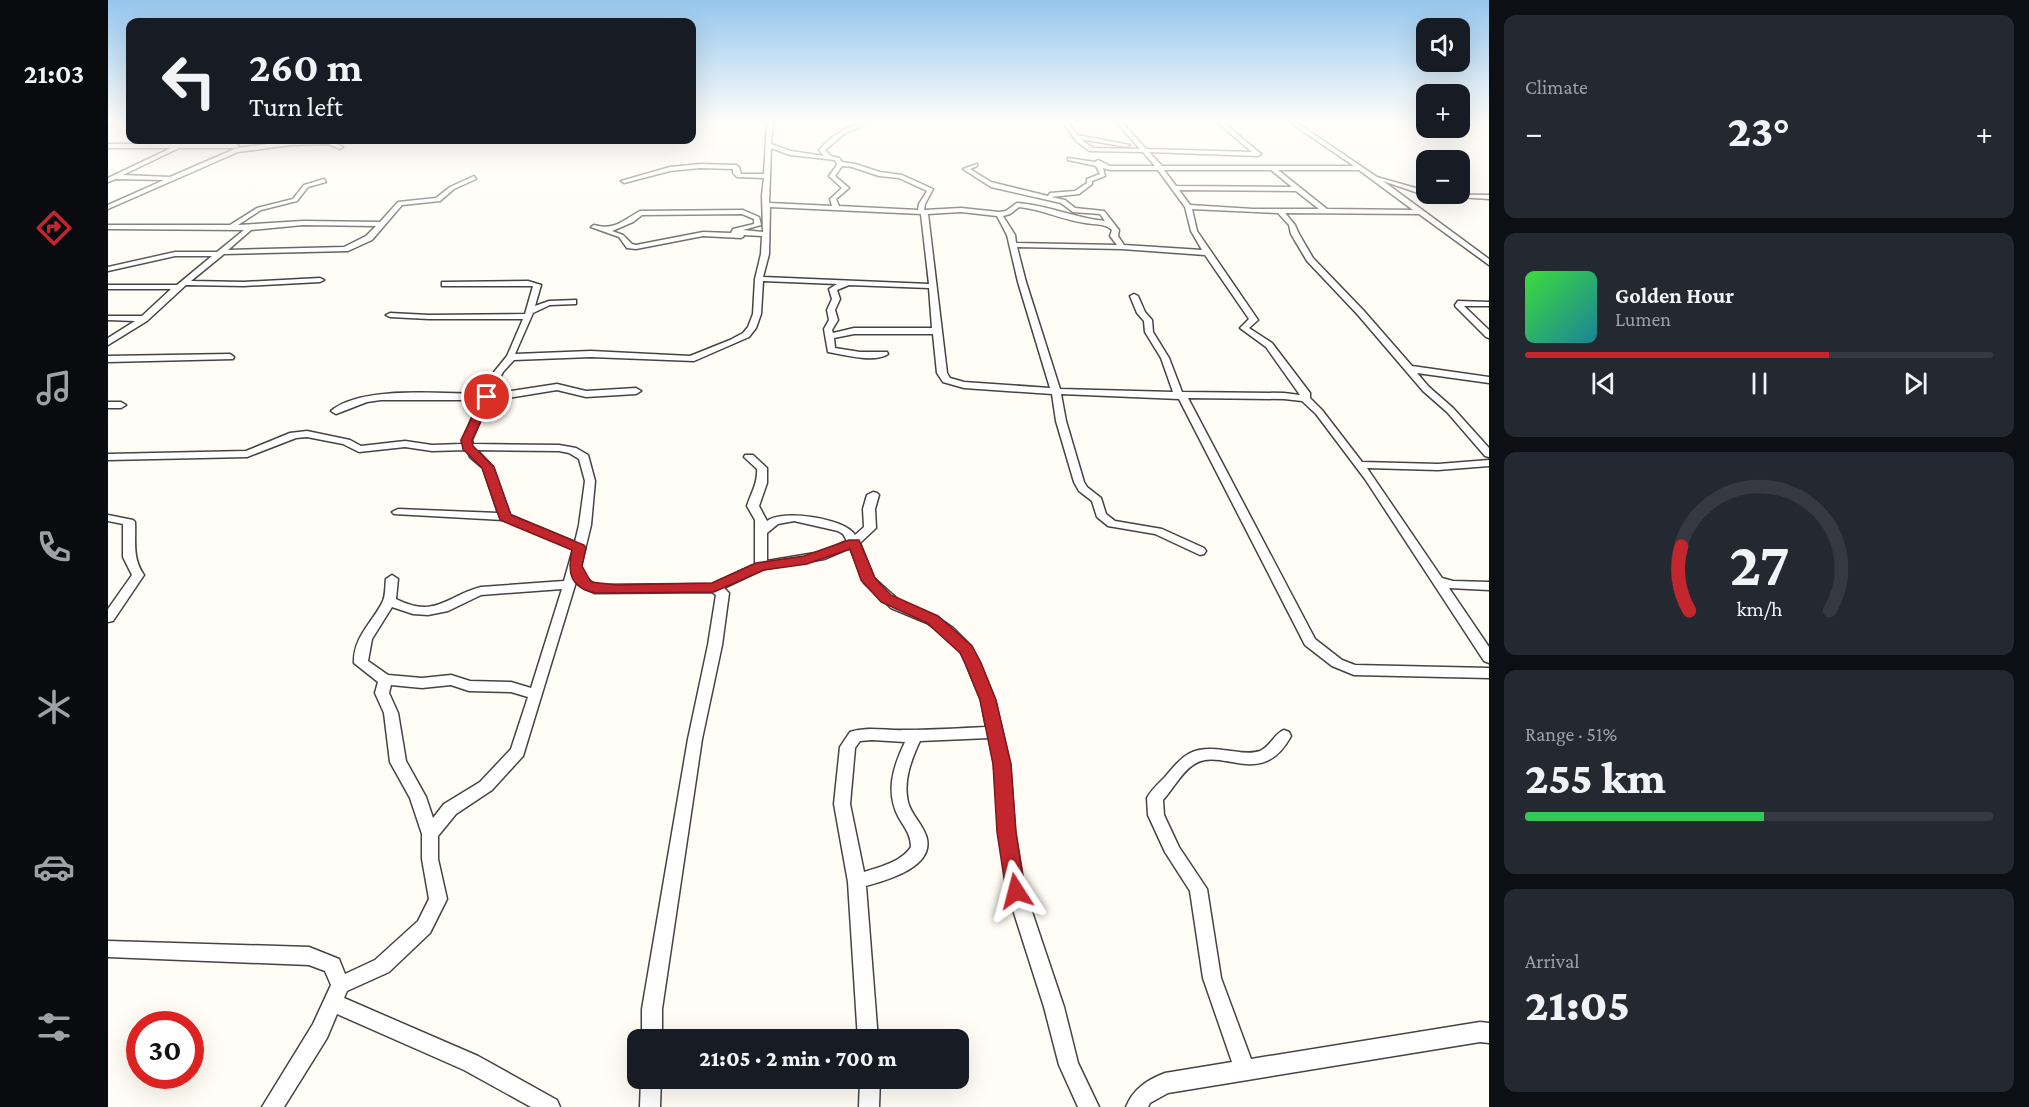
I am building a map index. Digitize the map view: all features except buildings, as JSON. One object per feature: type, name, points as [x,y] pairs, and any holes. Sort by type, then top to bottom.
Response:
[{"type":"street","points":[[108,207],[180,175]]},
{"type":"street","points":[[624,181],[648,175]]},
{"type":"street","points":[[505,517],[488,467],[474,455],[467,440],[504,363],[512,357],[591,354],[691,359],[740,339],[752,328],[757,314],[759,279],[765,254],[760,233],[767,205],[766,176],[738,175]]},
{"type":"street","points":[[833,175],[846,188],[834,197],[832,201],[836,207]]},
{"type":"street","points":[[886,175],[900,176],[931,190],[922,204],[932,261],[936,331],[942,373],[950,382],[1056,392],[1181,396],[1284,396],[1305,399],[1319,412],[1359,465],[1489,658]]},
{"type":"street","points":[[767,205],[1008,213],[1013,204],[1012,194],[987,183],[975,175]]},
{"type":"street","points":[[1013,204],[1040,197],[1077,193],[1090,183],[1089,180],[1103,175]]},
{"type":"street","points":[[1166,175],[1188,207],[1194,231],[1254,320],[1244,328],[1269,345],[1305,393],[1305,399]]},
{"type":"street","points":[[1281,175],[1324,211]]},
{"type":"street","points":[[1369,175],[1489,263]]},
{"type":"street","points":[[1370,175],[1424,193],[1489,197]]},
{"type":"street","points":[[111,179],[173,178]]},
{"type":"street","points":[[108,269],[169,255],[339,250],[365,241],[400,203],[438,200],[443,198],[448,191],[474,178]]},
{"type":"street","points":[[231,227],[259,209],[295,200],[306,186],[324,181]]},
{"type":"street","points":[[987,183],[1067,203],[1073,210],[1102,212],[1116,230],[1114,236],[1122,247]]},
{"type":"street","points":[[1175,188],[1297,189]]},
{"type":"street","points":[[1013,204],[1032,206],[1079,220],[1110,224]]},
{"type":"street","points":[[1188,207],[1280,211],[1420,212]]},
{"type":"street","points":[[1280,211],[1292,225],[1310,259],[1426,389],[1450,410],[1489,454]]},
{"type":"street","points":[[606,231],[631,221],[640,213],[743,212],[758,218],[758,225],[734,232],[760,233]]},
{"type":"street","points":[[999,214],[1011,235],[1056,392],[1061,421],[1083,489],[1096,500],[1101,515],[1112,524],[1158,531],[1200,551]]},
{"type":"street","points":[[108,227],[248,228],[303,223],[381,224]]},
{"type":"street","points":[[594,227],[621,236],[630,246],[636,247],[703,234],[738,236],[760,233]]},
{"type":"street","points":[[108,342],[144,319],[248,228]]},
{"type":"street","points":[[1012,245],[1122,247],[1207,252]]},
{"type":"street","points":[[759,279],[932,286]]},
{"type":"street","points":[[108,288],[320,280]]},
{"type":"street","points":[[848,282],[833,289],[836,299],[831,310],[834,318],[828,329],[831,350],[860,355],[884,354]]},
{"type":"street","points":[[445,284],[528,283],[537,285],[529,314],[511,354],[512,357]]},
{"type":"street","points":[[1134,296],[1141,313],[1148,320],[1149,332],[1165,358],[1181,396],[1310,642],[1337,663],[1354,670],[1489,673]]},
{"type":"street","points":[[390,315],[429,317],[529,314],[549,303],[573,302]]},
{"type":"street","points":[[1489,304],[1461,303],[1459,305],[1489,335]]},
{"type":"street","points":[[108,318],[144,319]]},
{"type":"street","points":[[828,337],[854,331],[936,331]]},
{"type":"street","points":[[108,358],[230,357]]},
{"type":"street","points":[[1410,369],[1489,380]]},
{"type":"street","points":[[336,411],[365,399],[381,397],[487,397],[557,387],[586,394],[636,392]]},
{"type":"street","points":[[108,405],[121,405]]},
{"type":"street","points":[[108,457],[247,454],[294,435],[307,434],[345,442],[359,448],[405,444],[432,448],[559,448],[580,453],[587,464],[590,481],[580,548],[518,752],[486,786],[450,809],[430,834]]},
{"type":"street","points":[[749,457],[762,468],[764,477],[753,506],[761,520],[761,566]]},
{"type":"street","points":[[1359,465],[1438,467],[1489,463]]},
{"type":"street","points":[[714,588],[761,566],[807,560],[854,542],[870,528],[869,509],[873,495]]},
{"type":"street","points":[[398,512],[505,517],[580,548]]},
{"type":"street","points":[[108,518],[129,522],[128,559],[130,568],[138,575],[134,584],[109,615]]},
{"type":"street","points":[[760,533],[774,521],[794,518],[842,528],[849,532],[868,580],[886,598],[933,620],[966,650],[988,700],[1002,764],[1007,832],[1016,891],[1054,1007],[1069,1065],[1089,1107]]},
{"type":"street","points":[[575,566],[579,578],[586,586],[595,589],[714,588],[723,592],[715,645],[694,739],[652,1009],[652,1029]]},
{"type":"street","points":[[392,579],[390,601],[369,633],[359,654],[361,663],[385,680],[422,683],[451,680],[469,687],[512,687],[534,694]]},
{"type":"street","points":[[1437,581],[1453,585],[1489,586]]},
{"type":"street","points":[[390,601],[416,612],[432,611],[480,591],[570,584]]},
{"type":"street","points":[[336,994],[382,966],[424,927],[438,899],[430,859],[430,834],[418,797],[398,762],[391,713],[382,693],[385,680]]},
{"type":"street","points":[[867,1029],[856,882],[842,804],[848,747],[855,736],[872,734],[994,732]]},
{"type":"street","points":[[856,882],[915,859],[920,850],[912,822],[900,804],[898,791],[902,764],[915,735]]},
{"type":"street","points":[[1245,1070],[1212,978],[1198,889],[1173,852],[1155,815],[1155,798],[1188,760],[1206,756],[1266,757],[1277,749],[1284,736]]},
{"type":"street","points":[[108,949],[309,956],[332,965],[336,994],[320,1031],[272,1107]]},
{"type":"street","points":[[336,994],[412,1035],[509,1080],[550,1107]]},
{"type":"street","points":[[1136,1107],[1143,1096],[1165,1083],[1480,1032],[1489,1033]]},
{"type":"street","points":[[650,1107],[651,1089]]},
{"type":"street","points":[[869,1107],[870,1089]]},
{"type":"route","points":[[487,397],[466,445],[488,467],[505,517],[529,529],[580,548],[575,566],[579,578],[586,586],[595,589],[673,586],[714,588],[761,566],[807,560],[854,542],[868,580],[896,605],[933,620],[948,631],[966,650],[973,663],[988,700],[1002,764],[1007,832],[1016,891]]}]
